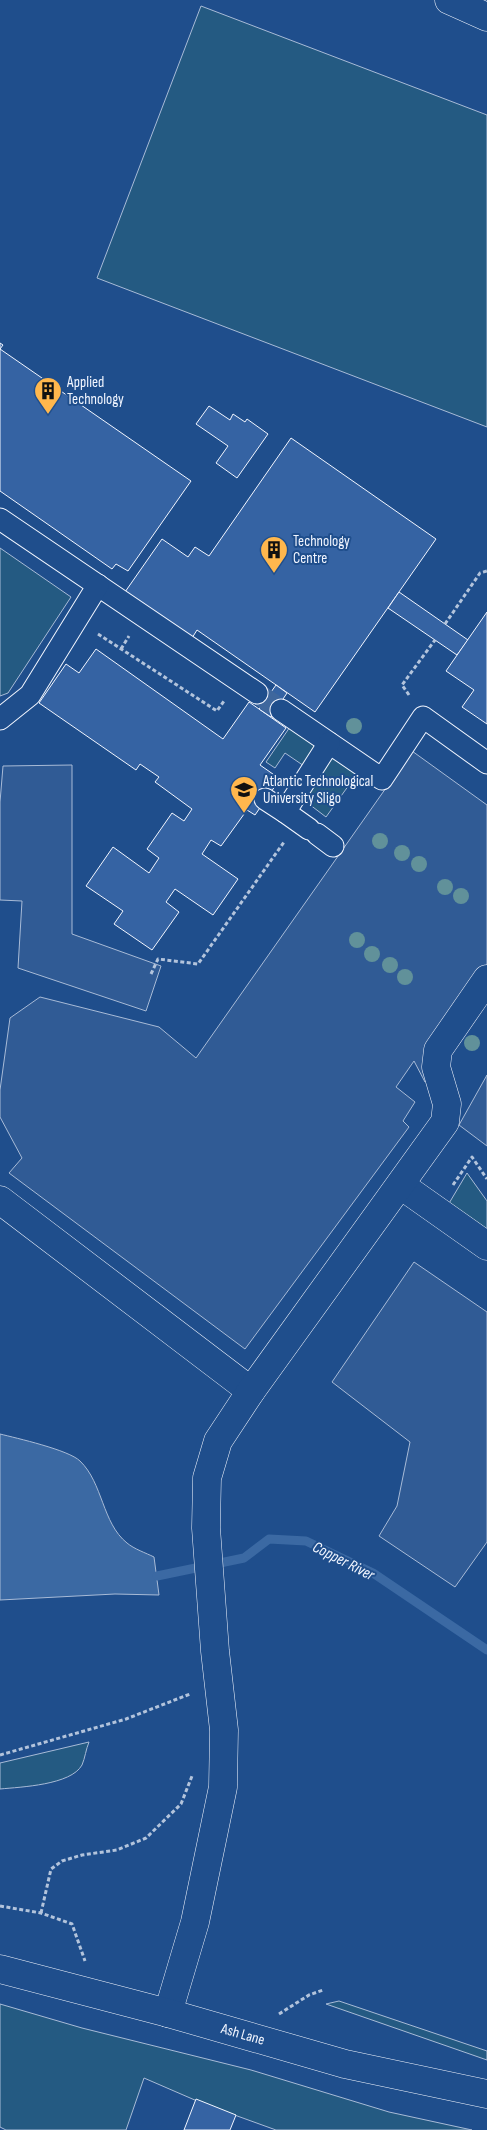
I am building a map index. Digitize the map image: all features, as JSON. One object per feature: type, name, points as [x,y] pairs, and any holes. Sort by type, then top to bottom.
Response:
[{"type":"main road","points":[[449,0],[487,17]]},
{"type":"main road","points":[[168,2013],[195,1922],[223,1787],[224,1730],[218,1683],[206,1528],[207,1478],[218,1441],[251,1391],[402,1186],[446,1122],[447,1104],[436,1068],[438,1050],[487,978]]},
{"type":"main road","points":[[402,1186],[487,1246]]},
{"type":"main road","points":[[0,1200],[251,1391]]},
{"type":"main road","name":"Ash Lane","points":[[0,1969],[168,2013],[346,2064],[487,2094]]},
{"type":"street","points":[[0,519],[257,692]]},
{"type":"street","points":[[0,719],[30,695],[98,585]]},
{"type":"street","points":[[281,710],[382,778],[423,717],[487,763]]},
{"type":"street","points":[[266,799],[308,829],[329,743]]},
{"type":"path","points":[[445,624],[480,573],[487,571]]},
{"type":"path","points":[[77,620],[217,711],[237,680]]},
{"type":"path","points":[[423,717],[402,685],[435,640]]},
{"type":"path","points":[[151,974],[158,959],[198,964],[308,829]]},
{"type":"path","points":[[435,1210],[472,1157],[487,1179]]},
{"type":"path","points":[[0,1755],[126,1719],[218,1683]]},
{"type":"path","points":[[41,1913],[51,1869],[62,1861],[82,1854],[117,1850],[146,1838],[181,1804],[194,1771]]},
{"type":"path","points":[[0,1906],[41,1913],[72,1924]]},
{"type":"path","points":[[245,2035],[309,1995],[323,1990]]},
{"type":"shaded area","points":[[201,6],[487,115],[487,427],[97,278]]},
{"type":"shaded area","points":[[0,548],[71,597],[8,693],[0,696]]},
{"type":"shaded area","points":[[292,724],[323,745],[307,768],[285,753],[275,768],[266,762]]},
{"type":"shaded area","points":[[412,751],[487,805],[487,973],[425,1082],[414,1061],[396,1087],[415,1102],[403,1121],[409,1127],[245,1349],[9,1173],[22,1158],[0,1117],[0,1090],[10,1018],[40,997],[159,1027],[196,1058]]},
{"type":"shaded area","points":[[333,753],[359,771],[326,817],[301,798]]},
{"type":"shaded area","points":[[72,765],[72,934],[161,966],[146,1011],[18,968],[22,901],[0,900],[0,802],[3,766]]},
{"type":"shaded area","points":[[487,1075],[487,1146],[459,1125]]},
{"type":"shaded area","points":[[467,1173],[487,1201],[487,1230],[448,1205]]},
{"type":"shaded area","points":[[414,1262],[487,1312],[487,1542],[455,1587],[379,1536],[397,1506],[410,1442],[332,1382]]},
{"type":"shaded area","points":[[0,1434],[54,1449],[80,1461],[94,1480],[112,1525],[119,1535],[130,1545],[154,1557],[159,1595],[115,1594],[0,1600]]},
{"type":"shaded area","points":[[89,1742],[82,1765],[76,1772],[67,1777],[45,1784],[0,1789],[0,1763]]},
{"type":"shaded area","points":[[339,2001],[487,2051],[487,2060],[326,2004]]},
{"type":"shaded area","points":[[0,2004],[82,2028],[251,2070],[389,2112],[472,2130],[276,2130],[204,2104],[144,2078],[126,2130],[6,2130],[0,2127]]},
{"type":"building","name":"Applied Technology","points":[[0,349],[191,481],[128,571],[116,564],[112,569],[0,491]]},
{"type":"building","points":[[209,406],[230,420],[233,414],[245,422],[247,419],[268,434],[237,478],[216,463],[228,446],[196,424]]},
{"type":"building","name":"Technology Centre","points":[[291,438],[436,539],[315,712],[197,630],[192,638],[125,592],[162,539],[188,557],[195,547],[209,556]]},
{"type":"building","points":[[399,592],[468,640],[457,655],[388,608]]},
{"type":"building","points":[[487,612],[487,724],[462,707],[474,690],[446,671]]},
{"type":"building","points":[[96,649],[223,739],[249,702],[286,728],[260,765],[280,779],[255,815],[247,810],[221,846],[211,840],[202,854],[238,879],[213,915],[175,889],[166,902],[179,912],[152,950],[114,924],[123,911],[86,886],[113,847],[149,873],[159,858],[147,849],[172,813],[184,821],[192,809],[155,782],[159,777],[140,764],[136,770],[39,703],[66,664],[79,673]]},
{"type":"building","points":[[276,685],[287,693],[271,717],[259,709]]},
{"type":"building","points":[[196,2099],[236,2115],[230,2130],[184,2130]]},
{"type":"waterway","name":"Copper River","points":[[157,1576],[244,1558],[269,1539],[306,1541],[373,1573],[487,1650]]},
{"type":"tunnel","points":[[257,693],[281,710]]},
{"type":"place","name":"Applied Technology","points":[[48,415]]},
{"type":"place","name":"Technology Centre","points":[[274,574]]},
{"type":"place","name":"Atlantic Technological University Sligo","points":[[244,814]]}]
